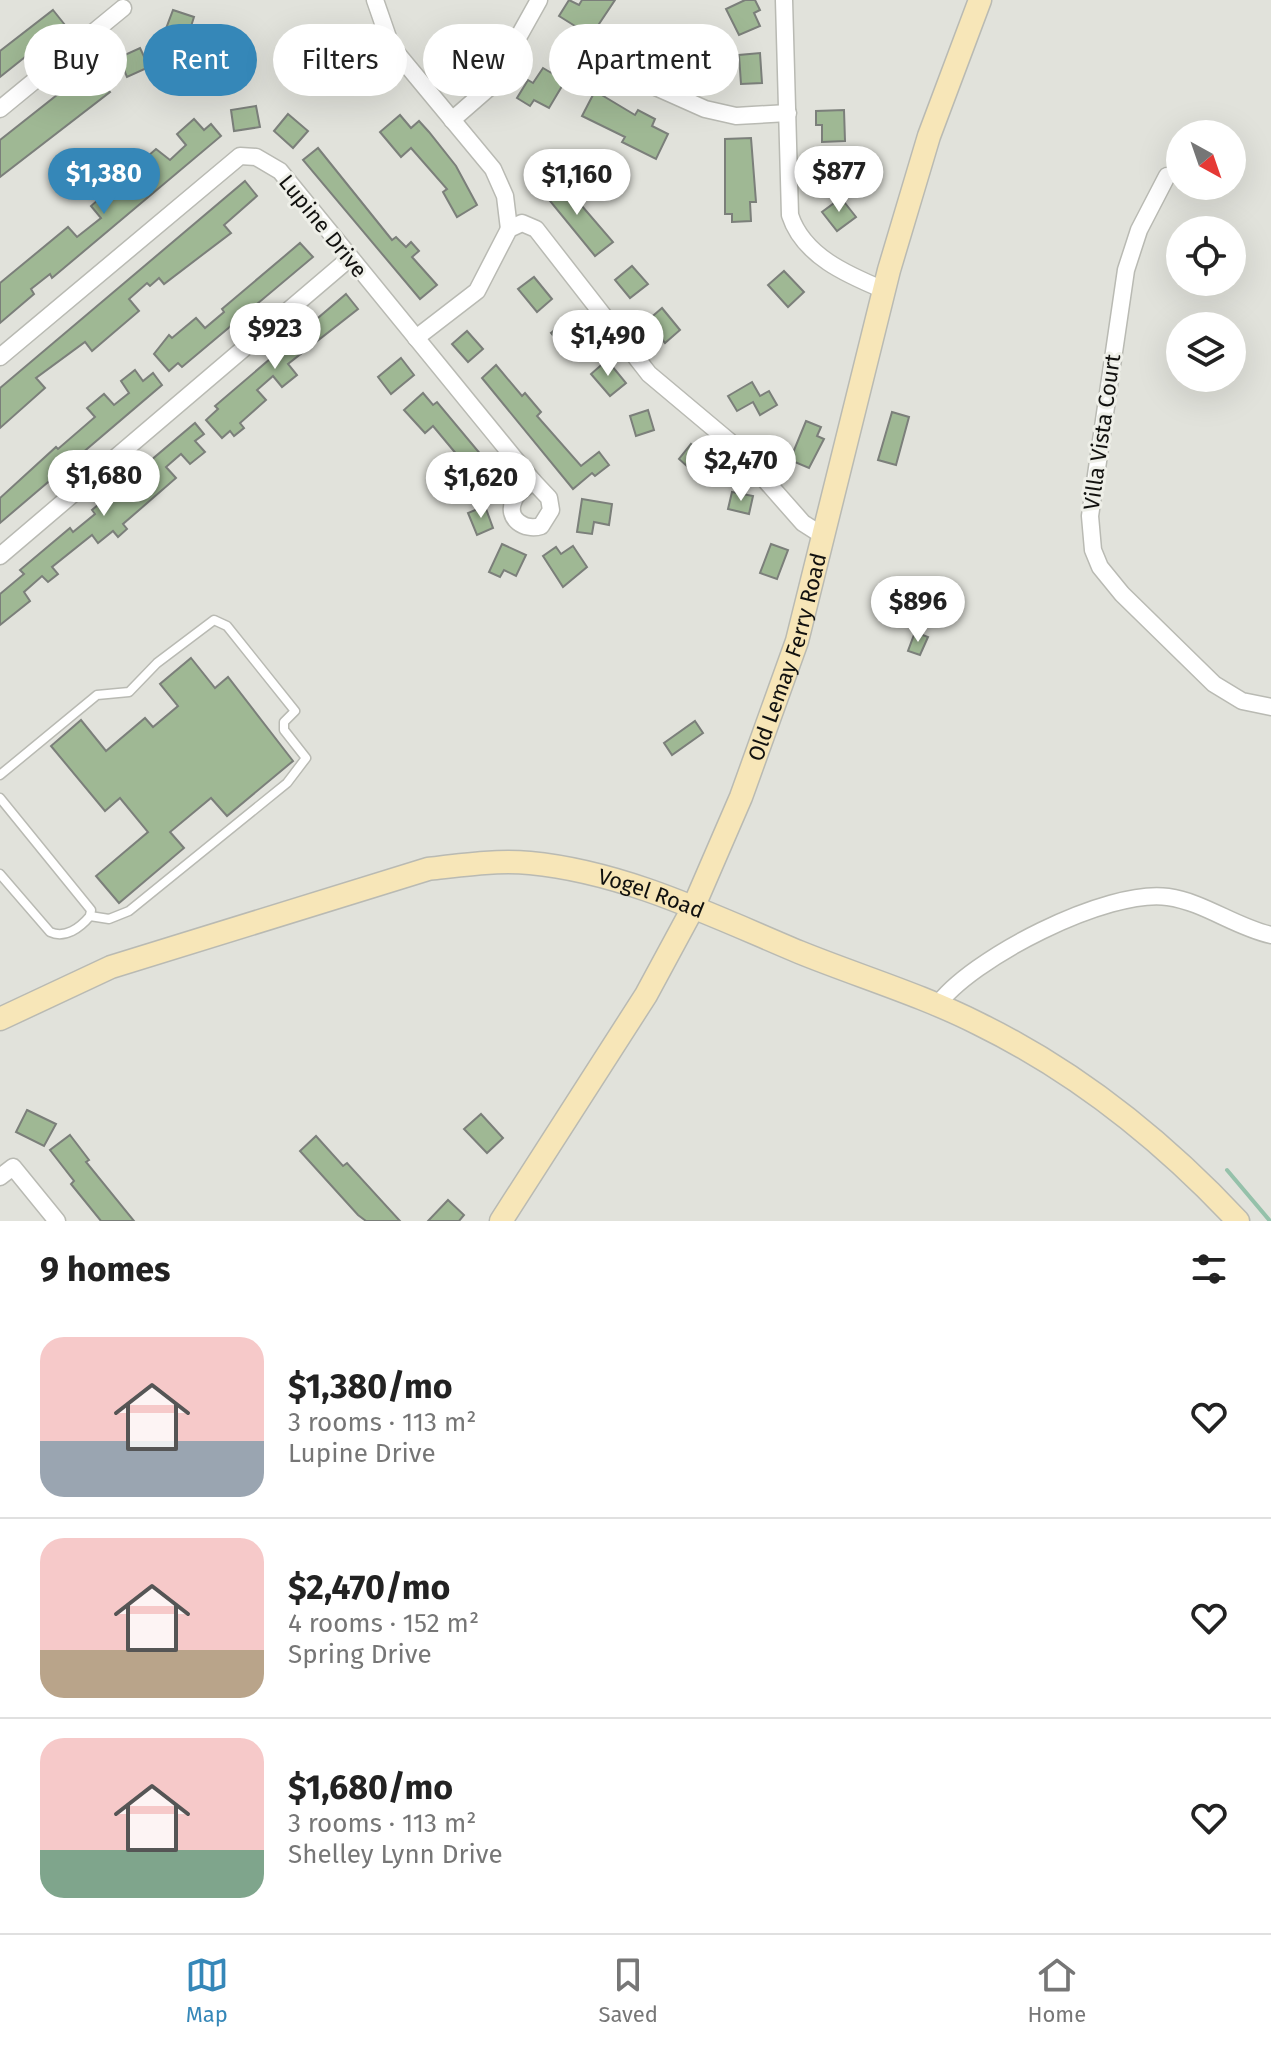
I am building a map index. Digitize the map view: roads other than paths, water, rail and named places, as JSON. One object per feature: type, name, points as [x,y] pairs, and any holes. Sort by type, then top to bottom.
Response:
[{"type":"main road","name":"Old Lemay Ferry Road","points":[[501,1221],[625,1030],[693,908],[741,797],[784,684],[825,537],[884,290],[929,136],[980,0]]},
{"type":"main road","name":"Vogel Road","points":[[0,1019],[111,967],[428,869],[481,862],[531,863],[595,874],[661,893],[978,1023],[1067,1075],[1196,1176],[1238,1221]]},
{"type":"street","points":[[375,0],[391,46],[493,169],[505,196],[509,229],[477,291],[416,338]]},
{"type":"street","points":[[452,120],[491,86],[539,0]]},
{"type":"street","points":[[784,0],[790,215],[794,227],[807,244],[843,273],[884,290]]},
{"type":"street","points":[[0,109],[123,8]]},
{"type":"street","points":[[680,96],[736,116],[788,113]]},
{"type":"street","name":"Lupine Drive","points":[[0,357],[240,156],[256,157],[280,171],[533,481]]},
{"type":"street","name":"Villa Vista Court","points":[[1166,178],[1139,230],[1126,270],[1090,516],[1093,550],[1100,567],[1122,594],[1202,673],[1242,701],[1271,707]]},
{"type":"street","points":[[509,229],[522,223],[536,229],[649,374],[736,447],[803,523],[825,537]]},
{"type":"street","points":[[0,556],[350,258]]},
{"type":"street","points":[[936,1007],[965,978],[1064,919],[1129,898],[1167,897],[1241,927],[1271,935]]},
{"type":"street","points":[[0,1177],[13,1167],[57,1221]]},
{"type":"lane","points":[[0,775],[97,695],[129,692],[157,663],[214,620],[227,626],[295,711],[284,722],[284,730],[306,758],[304,765],[287,783],[129,911],[109,919],[90,916]]},
{"type":"lane","points":[[0,798],[91,910],[90,916],[70,932],[57,935],[50,932],[0,874]]},
{"type":"waterway","points":[[1227,1170],[1270,1221]]}]
